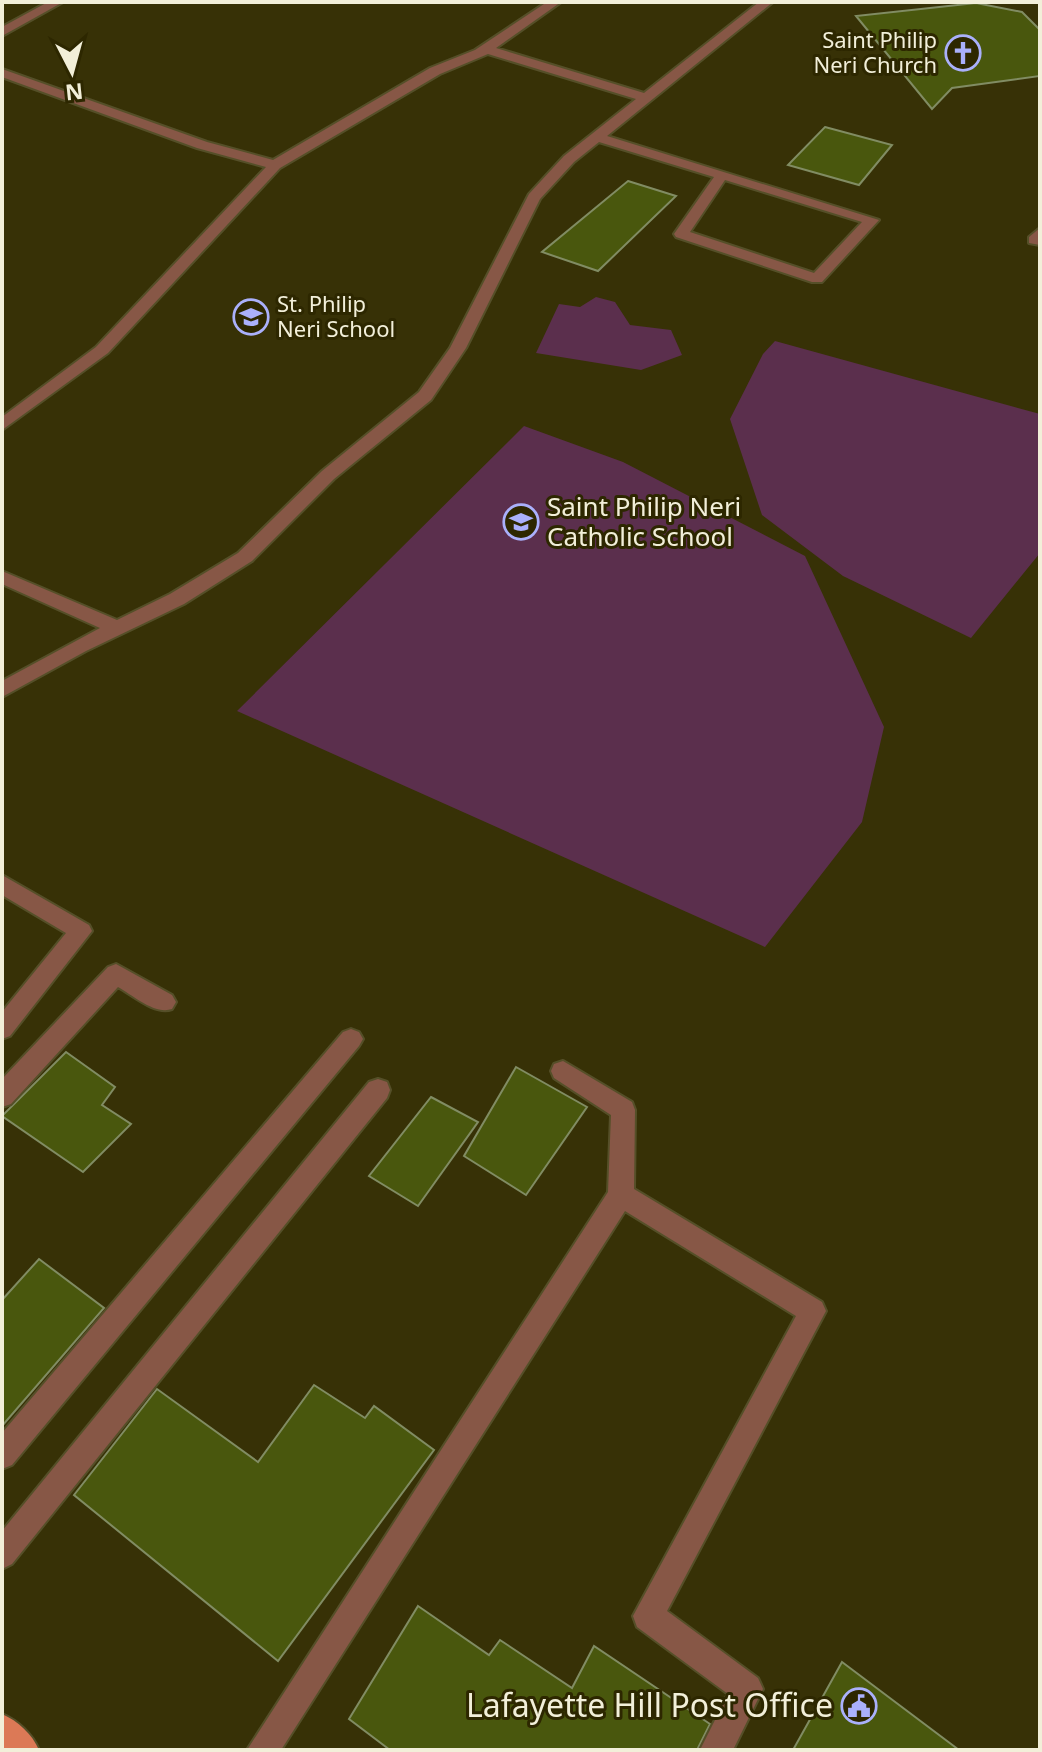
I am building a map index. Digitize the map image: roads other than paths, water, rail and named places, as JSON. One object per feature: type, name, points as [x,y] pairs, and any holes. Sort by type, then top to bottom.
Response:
[{"type":"main road","points":[[2,1730],[23,1750]]},
{"type":"street","points":[[2,32],[57,2]]},
{"type":"street","points":[[2,425],[102,350],[275,165],[435,71],[486,49],[555,2]]},
{"type":"street","points":[[2,690],[177,599],[245,557],[328,475],[425,396],[458,348],[534,197],[569,159],[767,2]]},
{"type":"street","points":[[486,49],[646,98]]},
{"type":"street","points":[[2,73],[202,145],[275,165]]},
{"type":"street","points":[[597,137],[872,220],[817,279],[681,234],[722,175]]},
{"type":"street","points":[[1040,232],[1034,240],[1040,241]]},
{"type":"street","points":[[2,577],[118,628]]},
{"type":"street","points":[[2,884],[81,931],[2,1029]]},
{"type":"street","points":[[2,1096],[116,974],[164,1002]]},
{"type":"street","points":[[2,1455],[351,1039]]},
{"type":"street","points":[[263,1750],[621,1195],[623,1110],[563,1071]]},
{"type":"street","points":[[2,1554],[378,1090]]},
{"type":"street","points":[[621,1195],[813,1311],[648,1616],[747,1689],[716,1750]]},
{"type":"place","name":"Saint Philip Neri Church","points":[[963,53]]},
{"type":"place","name":"St. Philip Neri School","points":[[251,317]]},
{"type":"place","name":"Saint Philip Neri Catholic School","points":[[521,522]]},
{"type":"place","name":"Lafayette Hill Post Office","points":[[859,1706]]}]
